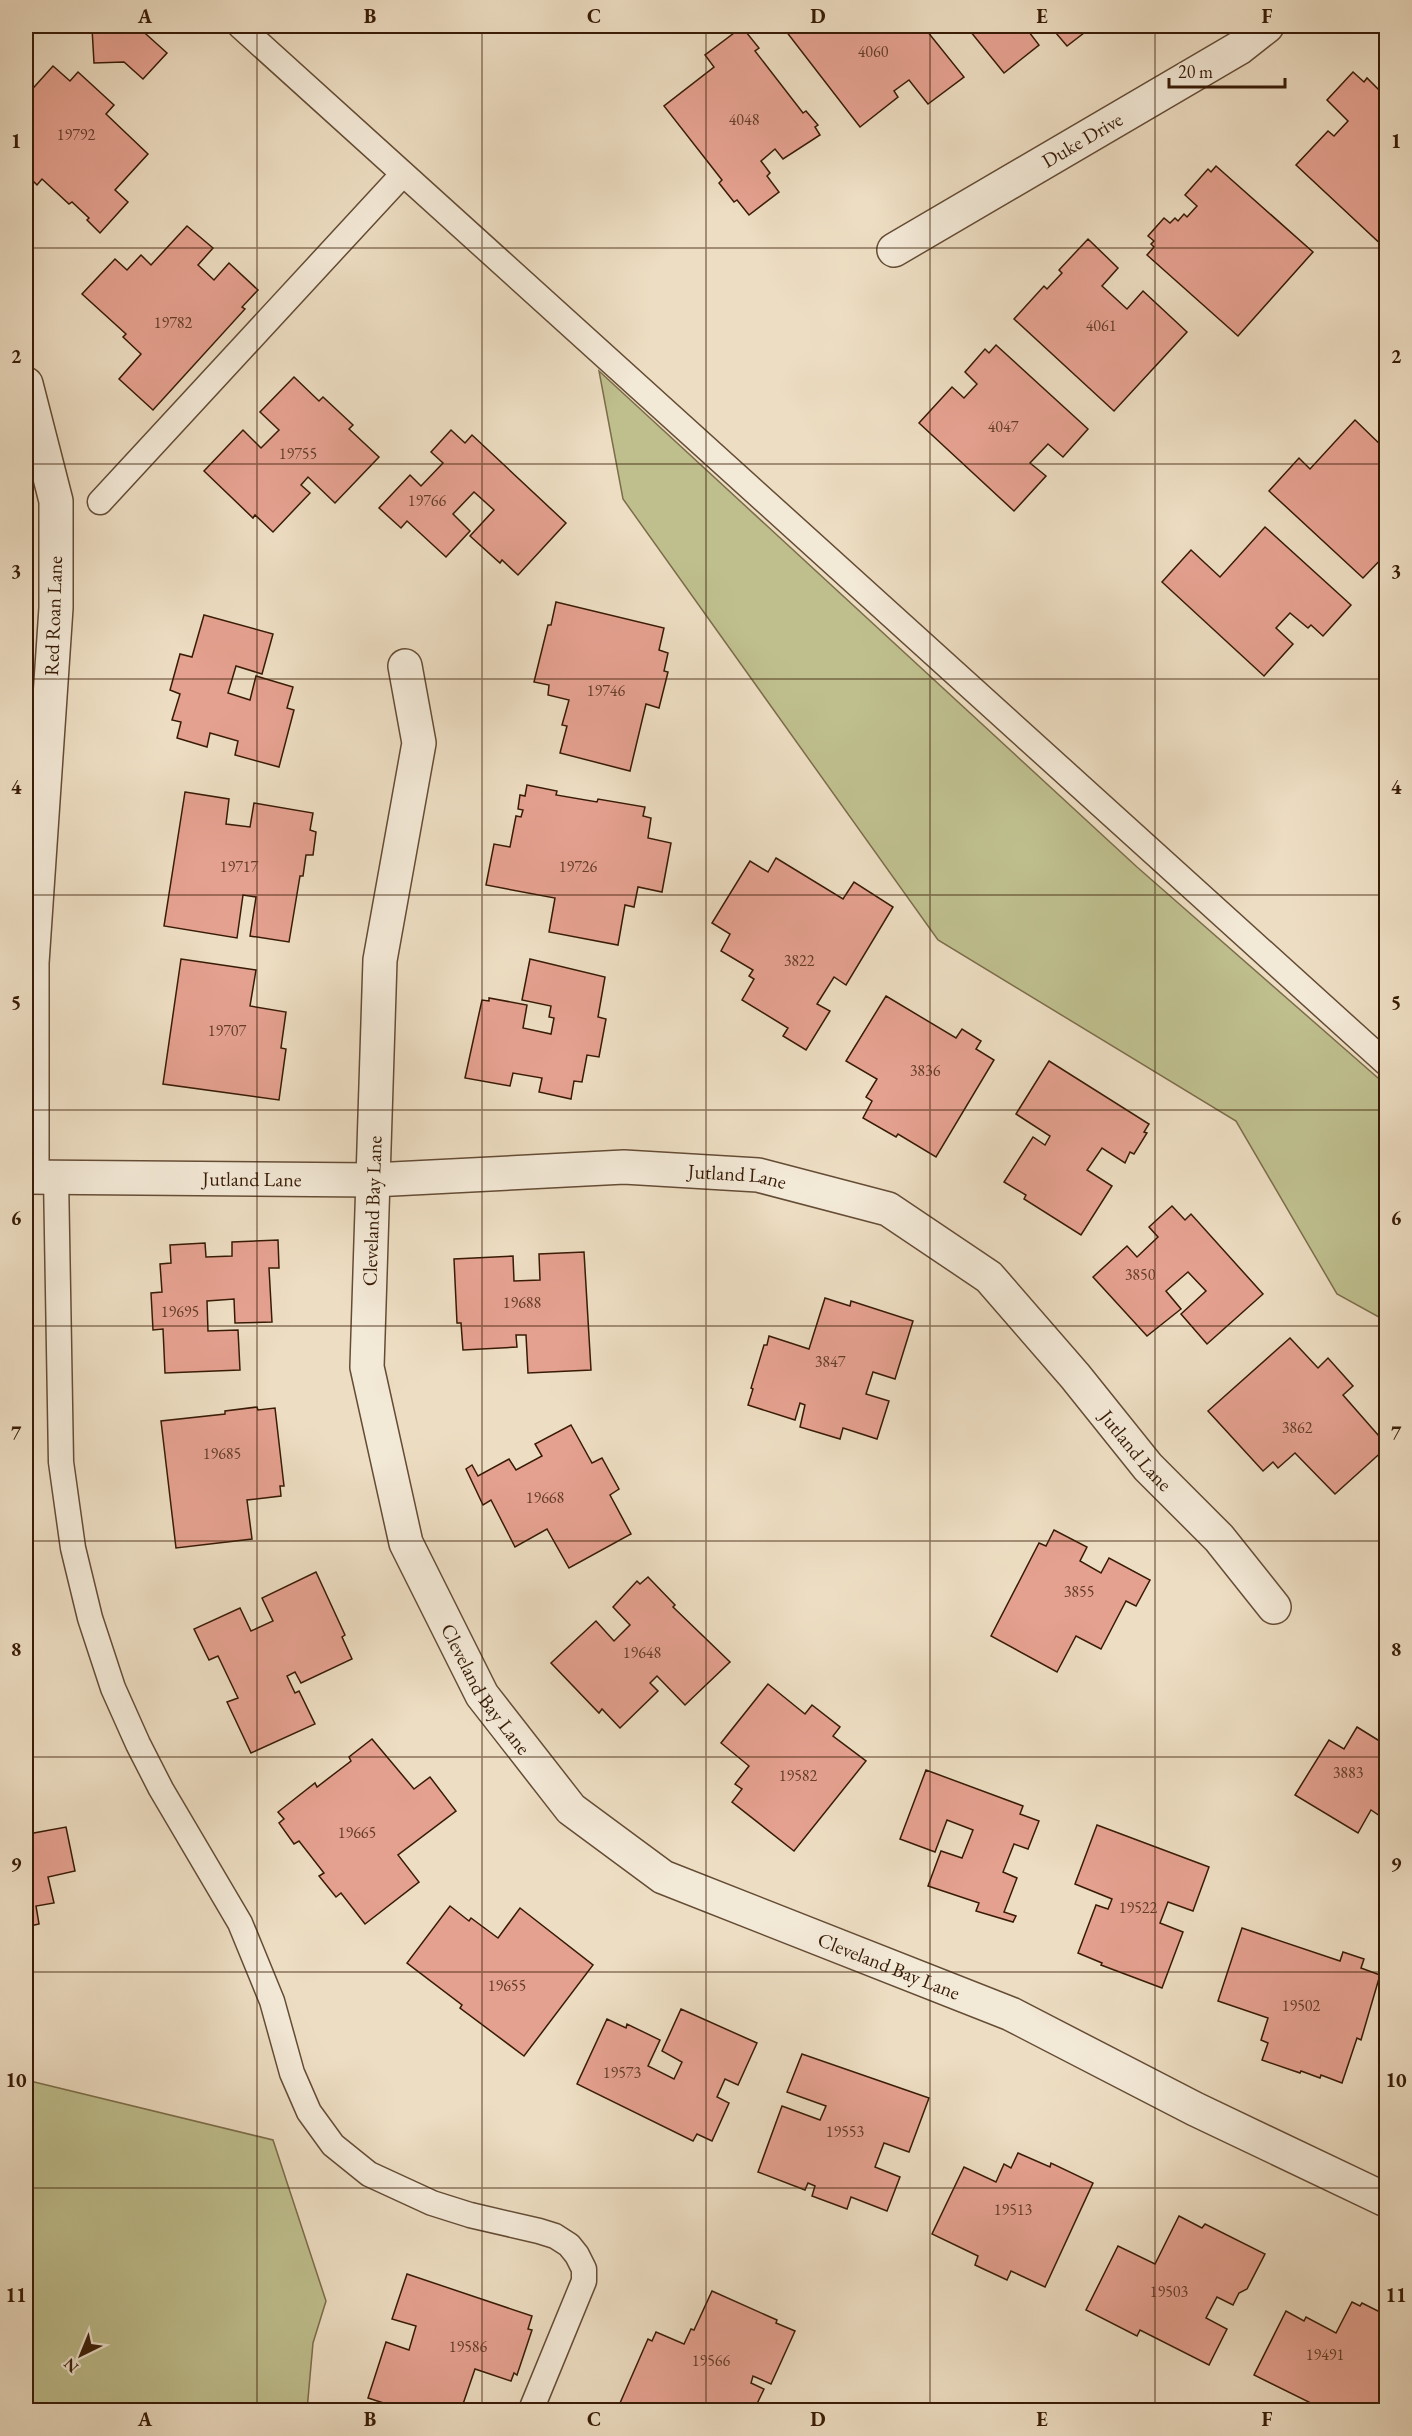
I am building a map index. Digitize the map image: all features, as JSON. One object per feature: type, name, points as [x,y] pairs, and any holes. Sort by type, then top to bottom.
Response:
[{"type":"street","name":"Duke Drive","points":[[894,250],[1239,48],[1267,26]]},
{"type":"street","name":"Red Roan Lane","points":[[26,384],[56,501],[56,608],[32,963],[38,1176]]},
{"type":"street","name":"Cleveland Bay Lane","points":[[405,666],[418,743],[380,960],[367,1367],[406,1543],[482,1695],[571,1809],[663,1877],[1011,2014],[1196,2109],[1386,2200]]},
{"type":"street","name":"Jutland Lane","points":[[38,1176],[373,1180],[624,1167],[758,1174],[888,1209],[989,1277],[1076,1376],[1148,1467],[1219,1538],[1274,1607]]},
{"type":"lane","points":[[240,26],[1386,1063]]},
{"type":"lane","points":[[100,502],[403,174]]},
{"type":"lane","points":[[38,1176],[61,1462],[73,1548],[90,1618],[113,1688],[161,1790],[240,1923],[272,2001],[292,2073],[309,2112],[333,2145],[369,2174],[398,2189],[470,2216],[547,2234],[568,2245],[577,2255],[584,2268],[584,2281],[531,2410]]},
{"type":"green space","points":[[599,371],[1137,867],[1386,1085],[1386,1321],[1337,1294],[1236,1121],[938,940],[623,499]]},
{"type":"green space","points":[[26,2080],[273,2140],[326,2301],[313,2343],[307,2410],[26,2410]]},
{"type":"building","points":[[137,26],[167,53],[143,79],[124,62],[94,63],[92,28]]},
{"type":"building","points":[[782,26],[923,26],[964,77],[928,104],[909,80],[894,91],[898,97],[860,127]]},
{"type":"building","points":[[966,26],[1038,26],[1029,32],[1039,45],[1004,73]]},
{"type":"building","points":[[1050,26],[1093,26],[1067,46]]},
{"type":"building","points":[[742,27],[759,48],[755,51],[803,113],[806,111],[818,125],[815,127],[820,135],[783,159],[775,149],[761,161],[770,173],[767,176],[779,192],[749,215],[737,200],[734,202],[719,183],[722,180],[664,106],[714,67],[705,55]]},
{"type":"building","points":[[53,66],[70,81],[78,72],[114,105],[106,114],[148,154],[115,190],[128,202],[100,233],[87,220],[89,218],[72,202],[69,204],[42,179],[37,185],[26,174],[26,96]]},
{"type":"building","points":[[1353,72],[1364,82],[1367,78],[1386,97],[1386,249],[1296,165],[1328,131],[1334,136],[1348,121],[1327,100]]},
{"type":"building","points":[[1216,166],[1313,252],[1238,336],[1147,255],[1154,247],[1151,244],[1154,241],[1148,236],[1164,218],[1170,223],[1175,218],[1178,221],[1184,214],[1187,217],[1197,206],[1185,195],[1208,169],[1211,172]]},
{"type":"building","points":[[187,226],[213,248],[198,265],[214,280],[229,263],[258,290],[242,307],[245,309],[153,410],[119,379],[141,354],[123,337],[126,334],[82,294],[115,259],[127,270],[141,255],[151,265]]},
{"type":"building","points":[[1088,239],[1118,268],[1102,286],[1127,309],[1143,291],[1187,332],[1114,411],[1014,319],[1044,286],[1047,289],[1062,273],[1059,270]]},
{"type":"building","points":[[996,345],[1088,429],[1063,457],[1048,444],[1030,463],[1046,476],[1014,511],[919,423],[952,387],[964,398],[977,384],[965,372],[985,349],[989,353]]},
{"type":"building","points":[[294,377],[319,401],[323,397],[353,425],[349,429],[379,457],[335,503],[308,477],[301,485],[310,493],[273,532],[255,515],[253,518],[204,471],[243,430],[261,448],[279,430],[260,412]]},
{"type":"building","points":[[1355,420],[1386,450],[1386,554],[1363,578],[1269,491],[1299,458],[1310,469]]},
{"type":"building","points":[[451,430],[465,443],[472,435],[566,523],[518,575],[502,560],[500,563],[470,536],[494,510],[474,492],[453,514],[470,531],[446,557],[407,521],[401,528],[379,508],[410,475],[421,486],[443,463],[431,452]]},
{"type":"building","points":[[1265,527],[1351,605],[1323,636],[1311,625],[1308,628],[1290,613],[1276,628],[1293,644],[1264,676],[1162,582],[1191,550],[1220,577]]},
{"type":"building","points":[[556,602],[664,628],[659,650],[668,653],[664,671],[668,672],[659,708],[646,704],[630,771],[560,753],[567,726],[562,725],[569,700],[548,695],[549,685],[534,682]]},
{"type":"building","points":[[204,615],[273,634],[262,674],[236,666],[228,693],[250,700],[256,676],[293,687],[287,708],[294,710],[279,767],[235,755],[238,741],[210,733],[207,747],[177,738],[181,722],[172,720],[180,694],[170,690],[180,654],[192,657]]},
{"type":"building","points":[[527,785],[557,791],[556,795],[645,807],[643,816],[651,818],[648,838],[671,843],[662,892],[638,887],[634,907],[625,905],[618,945],[549,932],[555,898],[486,885],[494,844],[510,847],[516,816],[521,817],[523,810],[518,809],[520,795],[525,796]]},
{"type":"building","points":[[185,792],[229,799],[226,824],[250,827],[254,803],[313,813],[310,830],[316,832],[313,855],[306,855],[303,876],[300,876],[289,942],[250,936],[256,897],[243,895],[237,938],[164,926]]},
{"type":"building","points":[[776,858],[843,899],[854,882],[893,907],[846,985],[834,977],[817,1004],[830,1011],[806,1050],[783,1036],[788,1028],[742,1000],[754,979],[749,976],[753,970],[721,951],[730,934],[712,923],[750,861],[768,872]]},
{"type":"building","points":[[181,959],[256,970],[250,1006],[286,1012],[281,1048],[286,1049],[279,1100],[163,1084]]},
{"type":"building","points":[[530,959],[605,977],[598,1017],[606,1019],[599,1057],[587,1055],[582,1082],[574,1081],[571,1099],[539,1092],[542,1078],[513,1073],[510,1086],[465,1078],[482,1000],[489,1001],[489,998],[527,1005],[523,1028],[551,1034],[554,1018],[549,1017],[551,1006],[522,1000]]},
{"type":"building","points":[[886,996],[956,1038],[962,1029],[981,1041],[976,1049],[994,1060],[936,1157],[898,1134],[896,1137],[863,1118],[872,1101],[866,1097],[877,1079],[846,1061]]},
{"type":"building","points":[[1049,1061],[1149,1124],[1144,1132],[1147,1133],[1134,1154],[1130,1152],[1125,1163],[1102,1148],[1087,1170],[1112,1186],[1081,1235],[1024,1199],[1026,1195],[1004,1182],[1033,1137],[1045,1145],[1050,1136],[1016,1114]]},
{"type":"building","points":[[1172,1206],[1185,1220],[1191,1214],[1263,1294],[1207,1344],[1181,1314],[1206,1291],[1188,1272],[1166,1291],[1181,1309],[1147,1336],[1093,1277],[1127,1246],[1137,1257],[1158,1237],[1149,1227]]},
{"type":"building","points":[[278,1240],[279,1268],[269,1268],[272,1322],[235,1323],[234,1299],[207,1301],[208,1331],[238,1330],[240,1370],[165,1373],[163,1329],[153,1330],[151,1293],[162,1292],[160,1264],[171,1263],[170,1245],[205,1243],[206,1257],[232,1256],[232,1242]]},
{"type":"building","points":[[584,1252],[591,1370],[528,1373],[526,1335],[516,1335],[517,1347],[463,1350],[461,1323],[457,1323],[454,1259],[513,1256],[514,1281],[540,1280],[539,1254]]},
{"type":"building","points":[[825,1298],[850,1306],[851,1301],[913,1321],[895,1379],[873,1372],[866,1394],[889,1401],[877,1439],[843,1428],[840,1439],[800,1427],[805,1405],[800,1403],[795,1420],[748,1405],[764,1345],[767,1345],[769,1336],[809,1349]]},
{"type":"building","points":[[1290,1338],[1318,1368],[1328,1358],[1353,1386],[1343,1395],[1386,1444],[1386,1448],[1335,1494],[1295,1453],[1278,1468],[1273,1462],[1263,1471],[1208,1411]]},
{"type":"building","points":[[257,1407],[258,1410],[275,1408],[284,1486],[280,1486],[281,1496],[247,1500],[252,1539],[176,1548],[161,1421],[225,1414],[225,1411]]},
{"type":"building","points":[[571,1425],[592,1463],[602,1458],[619,1489],[610,1495],[631,1534],[569,1568],[547,1529],[515,1547],[491,1500],[483,1505],[466,1469],[472,1465],[478,1476],[509,1459],[516,1470],[542,1456],[535,1444]]},
{"type":"building","points":[[1054,1530],[1087,1547],[1080,1561],[1101,1573],[1109,1558],[1150,1580],[1136,1606],[1126,1601],[1101,1649],[1076,1636],[1057,1672],[991,1636],[1039,1543],[1046,1546]]},
{"type":"building","points":[[316,1572],[345,1635],[342,1637],[352,1659],[301,1683],[295,1672],[287,1676],[295,1693],[299,1691],[315,1724],[251,1753],[227,1702],[238,1698],[218,1656],[209,1660],[194,1629],[240,1608],[251,1631],[273,1621],[262,1598]]},
{"type":"building","points":[[648,1577],[675,1605],[673,1607],[730,1662],[685,1705],[657,1676],[650,1683],[658,1691],[620,1728],[602,1709],[599,1713],[551,1663],[596,1621],[614,1641],[630,1625],[613,1607],[637,1581],[640,1584]]},
{"type":"building","points":[[768,1684],[805,1714],[812,1705],[840,1727],[833,1736],[866,1761],[794,1851],[732,1802],[742,1789],[735,1784],[749,1766],[721,1743]]},
{"type":"building","points":[[1357,1727],[1386,1745],[1386,1820],[1371,1810],[1358,1833],[1295,1795],[1329,1740],[1344,1749]]},
{"type":"building","points":[[372,1739],[414,1789],[430,1777],[456,1811],[398,1855],[419,1882],[365,1924],[341,1893],[336,1897],[319,1876],[324,1873],[299,1841],[294,1844],[279,1823],[284,1819],[278,1812],[315,1783],[317,1787],[351,1761],[349,1757]]},
{"type":"building","points":[[926,1770],[1023,1806],[1020,1814],[1039,1821],[1028,1849],[1014,1844],[1003,1872],[1017,1878],[1004,1912],[1016,1916],[1013,1922],[976,1911],[979,1903],[928,1886],[941,1851],[962,1858],[973,1830],[947,1820],[935,1852],[900,1839]]},
{"type":"building","points":[[26,1818],[28,1834],[66,1827],[75,1871],[48,1877],[54,1903],[36,1906],[39,1924],[26,1927]]},
{"type":"building","points":[[1097,1825],[1209,1867],[1193,1911],[1168,1902],[1160,1923],[1183,1932],[1162,1988],[1101,1965],[1102,1963],[1078,1953],[1096,1905],[1108,1909],[1112,1899],[1075,1884]]},
{"type":"building","points":[[1386,1837],[1386,1850],[1381,1847]]},
{"type":"building","points":[[450,1906],[469,1921],[471,1918],[498,1938],[520,1908],[593,1965],[524,2056],[460,2008],[462,2005],[407,1963]]},
{"type":"building","points":[[1242,1928],[1340,1961],[1343,1952],[1364,1959],[1361,1968],[1380,1975],[1361,2040],[1357,2038],[1342,2083],[1321,2075],[1320,2078],[1301,2071],[1300,2073],[1262,2060],[1268,2043],[1261,2040],[1268,2018],[1218,2001]]},
{"type":"building","points":[[681,2009],[757,2043],[738,2085],[725,2079],[717,2097],[729,2103],[712,2141],[697,2134],[693,2141],[577,2084],[607,2019],[626,2028],[627,2024],[660,2040],[648,2066],[674,2079],[682,2062],[662,2051]]},
{"type":"building","points":[[802,2054],[929,2098],[909,2152],[884,2143],[875,2167],[900,2177],[887,2211],[851,2197],[847,2209],[812,2196],[815,2186],[808,2183],[805,2190],[758,2172],[782,2106],[820,2120],[826,2106],[787,2092]]},
{"type":"building","points":[[1018,2153],[1050,2167],[1051,2163],[1093,2183],[1045,2287],[1011,2271],[1007,2280],[975,2265],[978,2256],[932,2234],[964,2167],[996,2182],[1004,2164],[1011,2168]]},
{"type":"building","points":[[1179,2216],[1202,2228],[1205,2224],[1265,2254],[1247,2289],[1239,2293],[1233,2305],[1217,2297],[1206,2318],[1227,2329],[1209,2365],[1140,2330],[1137,2336],[1086,2310],[1118,2246],[1155,2264]]},
{"type":"building","points":[[407,2274],[532,2316],[528,2329],[532,2330],[517,2375],[514,2373],[511,2381],[475,2369],[461,2410],[405,2410],[368,2398],[386,2342],[409,2350],[416,2326],[392,2319]]},
{"type":"building","points":[[712,2291],[777,2320],[776,2323],[795,2331],[771,2384],[753,2376],[751,2383],[764,2389],[754,2410],[617,2410],[648,2339],[652,2341],[656,2332],[684,2344],[691,2329],[694,2330]]},
{"type":"building","points":[[1352,2302],[1360,2306],[1362,2303],[1386,2315],[1386,2410],[1313,2410],[1315,2405],[1254,2375],[1286,2311],[1304,2321],[1306,2317],[1336,2333]]}]
